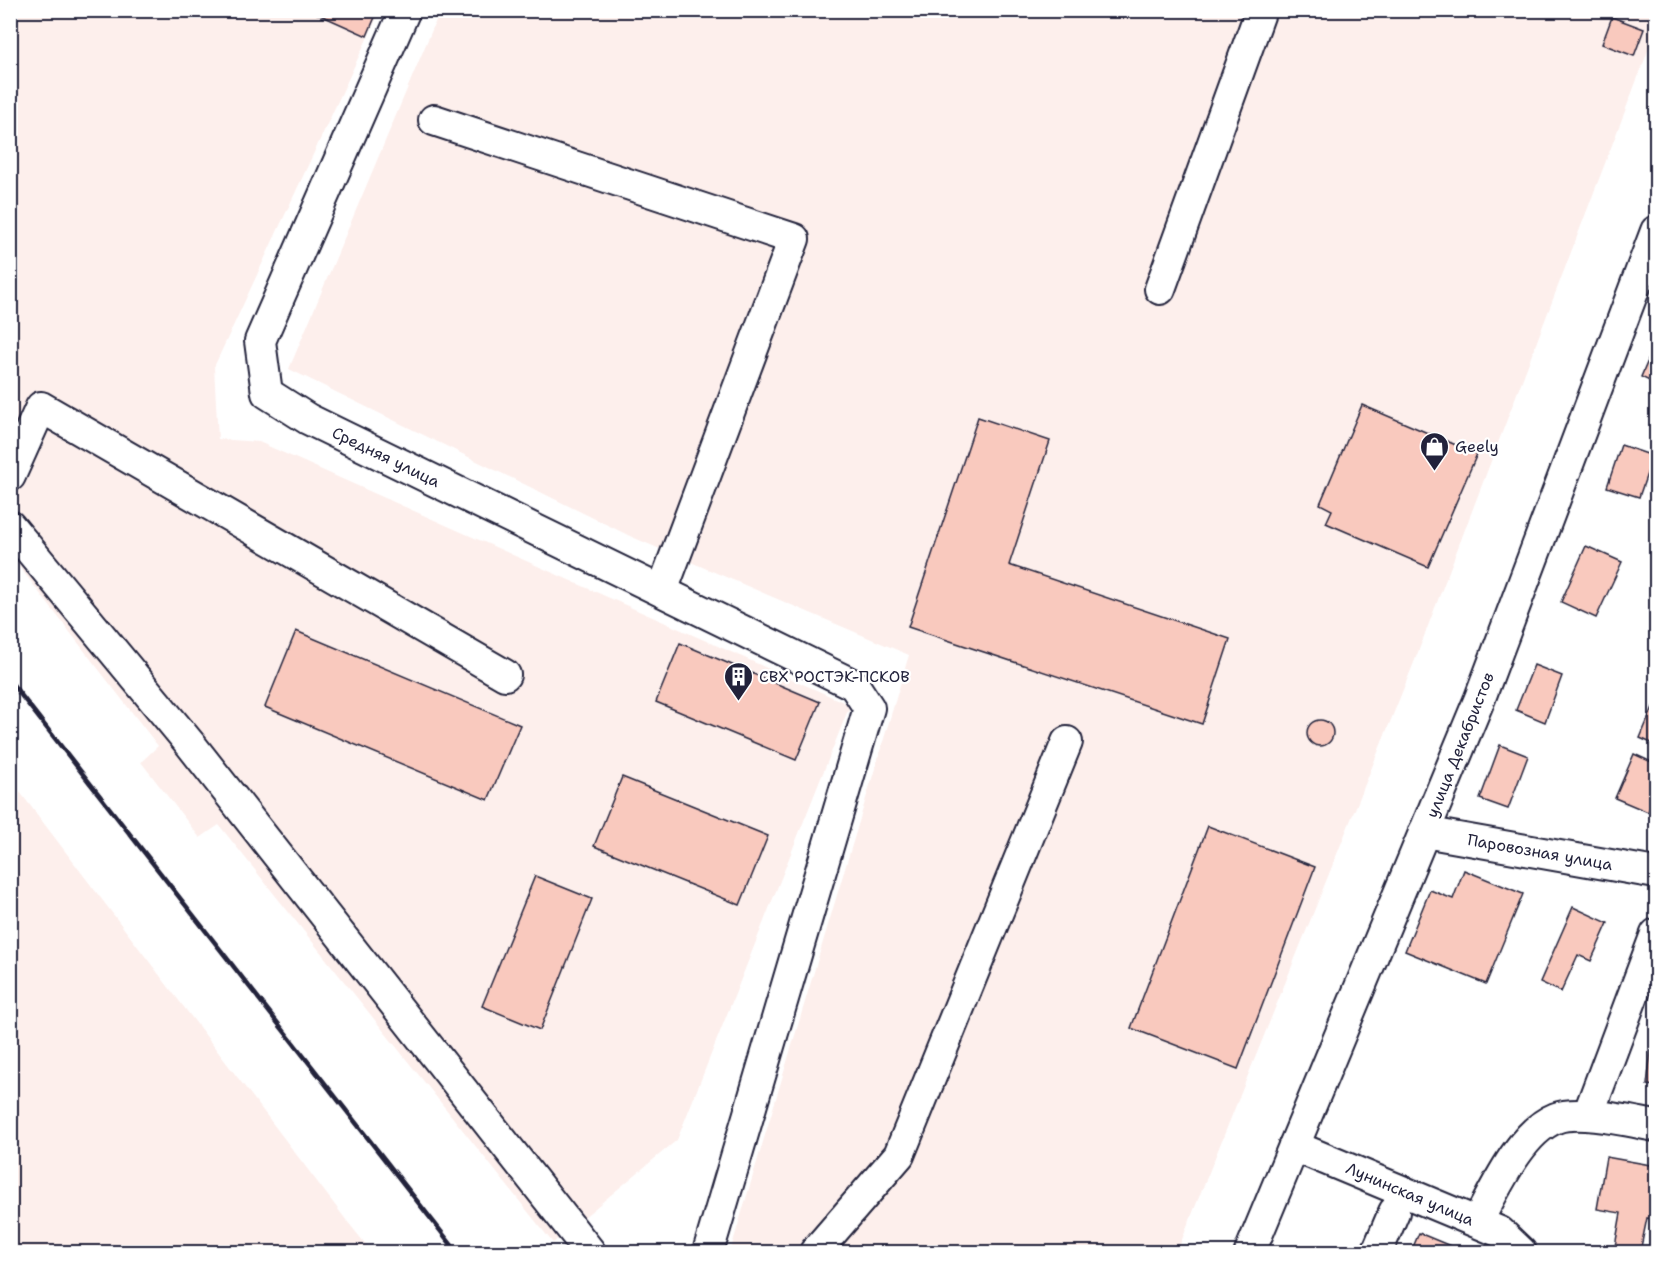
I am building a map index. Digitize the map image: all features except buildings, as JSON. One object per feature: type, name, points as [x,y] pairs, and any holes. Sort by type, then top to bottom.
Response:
[{"type":"street","name":"Средняя улица","points":[[405,10],[260,341],[267,393],[308,419],[854,685],[869,708],[708,1252]]},
{"type":"street","points":[[1160,289],[1261,10]]},
{"type":"street","points":[[434,120],[794,239],[662,591]]},
{"type":"street","name":"улица Декабристов","points":[[1250,1252],[1480,698],[1656,231]]},
{"type":"street","points":[[10,476],[41,407],[505,675]]},
{"type":"street","points":[[10,526],[191,745],[590,1252]]},
{"type":"street","points":[[815,1252],[899,1155],[1066,742]]},
{"type":"street","name":"Паровозная улица","points":[[1424,832],[1656,873]]},
{"type":"street","points":[[1588,1115],[1656,934]]},
{"type":"street","points":[[1477,1222],[1504,1172],[1533,1132],[1557,1118],[1588,1115],[1656,1126]]},
{"type":"street","name":"Лунинская улица","points":[[1294,1146],[1500,1232],[1521,1252]]},
{"type":"street","points":[[1377,1252],[1394,1212]]},
{"type":"shaded area","points":[[11,11],[380,11],[214,367],[218,439],[259,442],[850,705],[677,1140],[553,1243],[219,825],[200,838],[141,762],[158,746],[11,556]]},
{"type":"shaded area","points":[[440,11],[1656,11],[1656,30],[1415,660],[1177,1252],[730,1252],[909,655],[632,537],[289,369]]},
{"type":"shaded area","points":[[10,779],[347,1221],[372,1252],[11,1252]]},
{"type":"railway","points":[[10,681],[457,1252]]},
{"type":"place","name":"Geely","points":[[1434,472]]},
{"type":"place","name":"СВХ РОСТЭК-ПСКОВ","points":[[738,702]]}]
